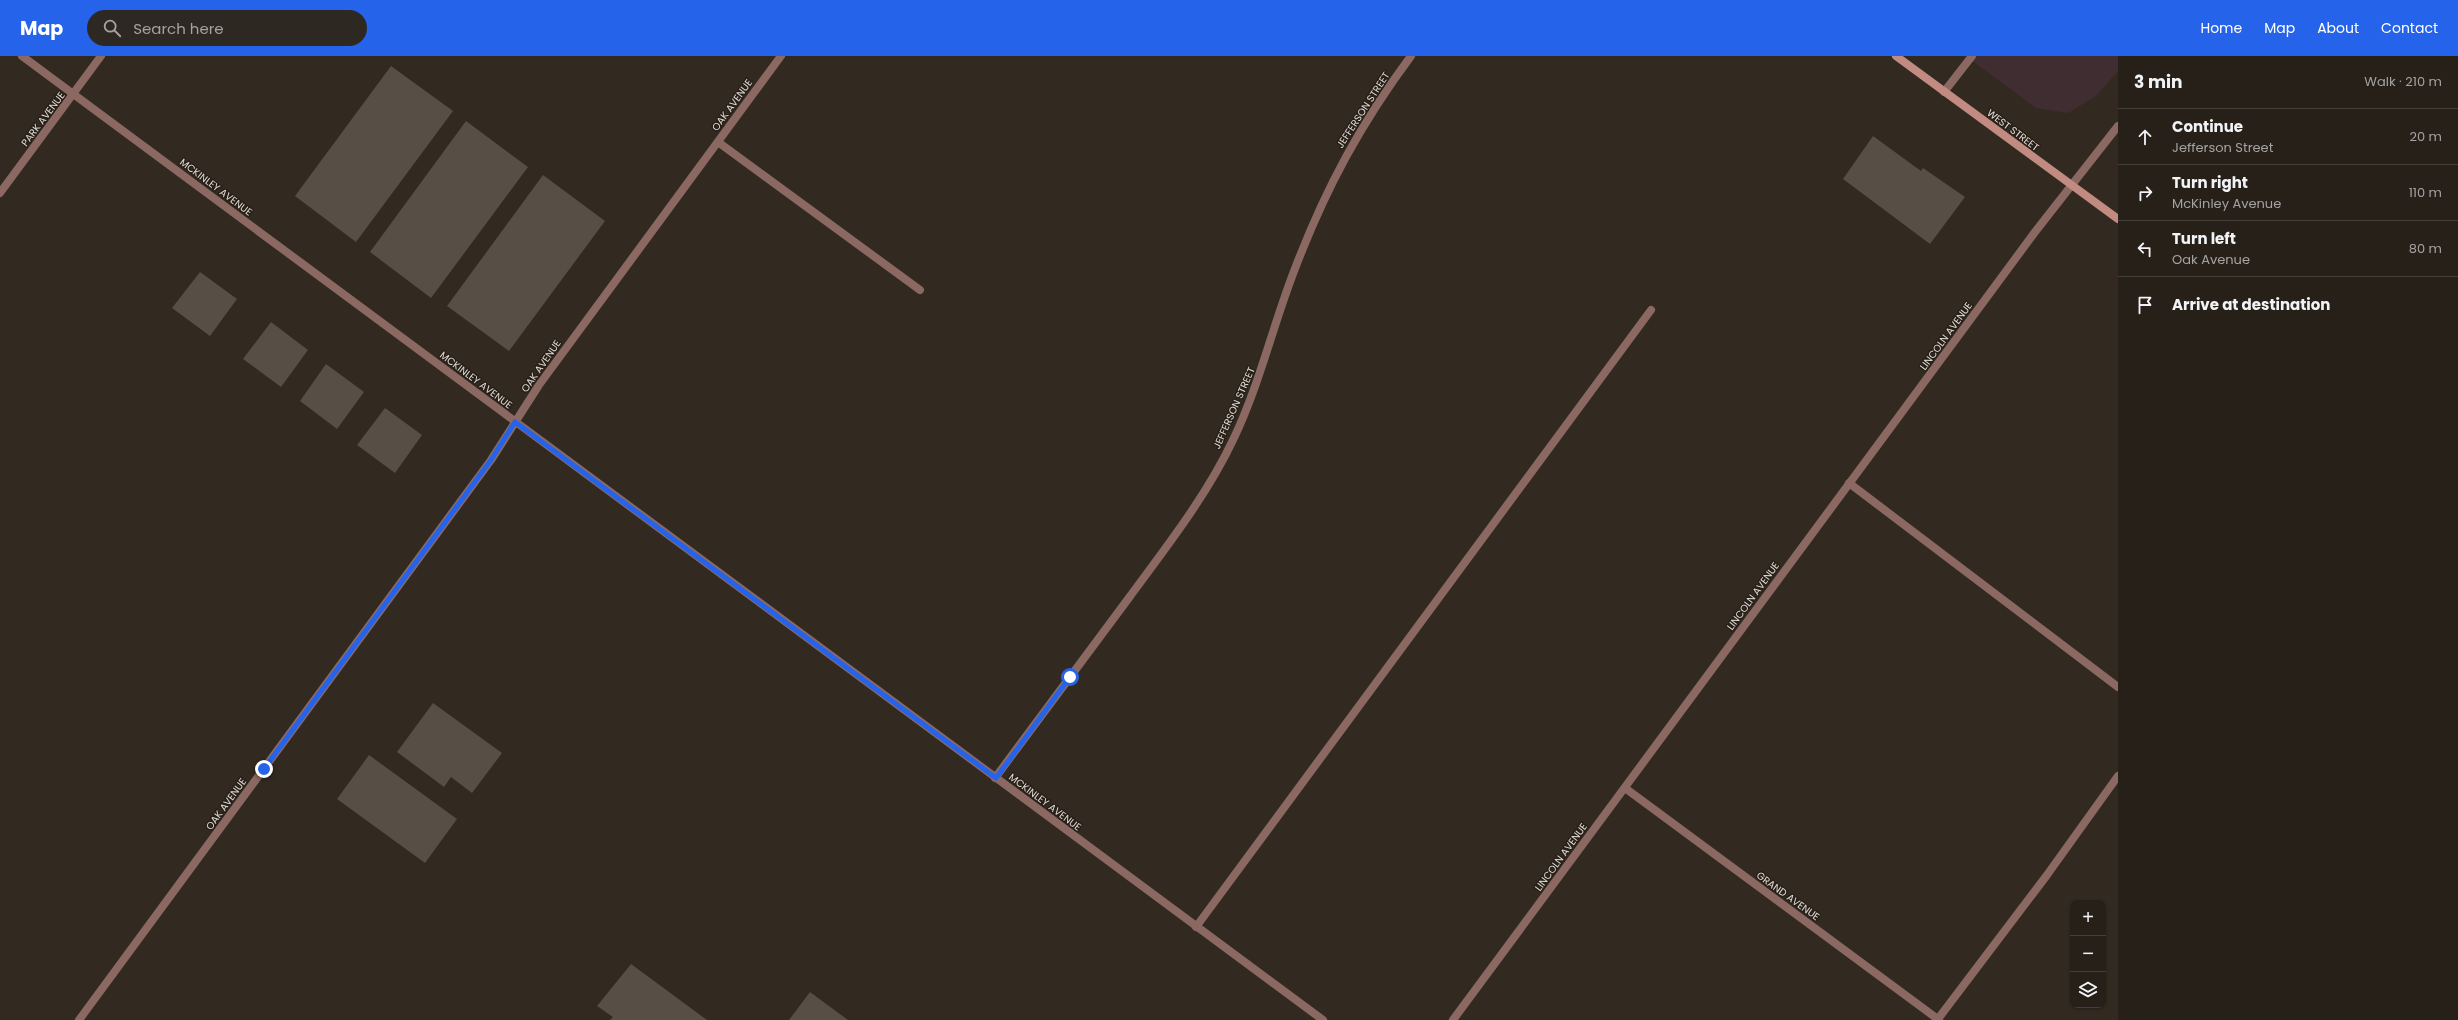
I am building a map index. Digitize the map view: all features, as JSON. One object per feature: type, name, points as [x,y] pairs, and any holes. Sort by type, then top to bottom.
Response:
[{"type":"main road","name":"WEST STREET","points":[[1896,56],[2118,219]]},
{"type":"street","name":"MCKINLEY AVENUE","points":[[22,56],[1323,1020]]},
{"type":"street","name":"PARK AVENUE","points":[[0,193],[101,56]]},
{"type":"street","name":"OAK AVENUE","points":[[79,1020],[491,460],[538,385],[781,56]]},
{"type":"street","name":"JEFFERSON STREET","points":[[996,778],[1154,564],[1204,492],[1226,454],[1263,368],[1295,268],[1324,196],[1353,141],[1411,56]]},
{"type":"street","points":[[1944,92],[1972,56]]},
{"type":"street","name":"LINCOLN AVENUE","points":[[1453,1020],[1849,483],[2071,185],[2118,126]]},
{"type":"street","points":[[718,142],[920,290]]},
{"type":"street","points":[[1196,927],[1650,310]]},
{"type":"street","points":[[1849,483],[2118,687]]},
{"type":"street","points":[[1938,1020],[2047,875],[2118,776]]},
{"type":"street","name":"GRAND AVENUE","points":[[1625,788],[1938,1020]]},
{"type":"shaded area","points":[[1966,56],[2118,56],[2118,71],[2096,96],[2068,113],[2036,108]]},
{"type":"building","points":[[391,66],[453,111],[356,242],[295,196]]},
{"type":"building","points":[[466,121],[528,167],[431,298],[370,252]]},
{"type":"building","points":[[1873,136],[1921,171],[1923,168],[1965,197],[1930,244],[1843,179]]},
{"type":"building","points":[[543,175],[605,221],[509,351],[447,306]]},
{"type":"building","points":[[200,272],[237,299],[210,336],[172,308]]},
{"type":"building","points":[[271,322],[308,350],[281,387],[243,359]]},
{"type":"building","points":[[326,364],[364,392],[337,429],[300,401]]},
{"type":"building","points":[[385,408],[422,435],[395,473],[357,445]]},
{"type":"building","points":[[433,703],[502,753],[472,793],[451,777],[444,787],[397,752]]},
{"type":"building","points":[[369,755],[457,819],[425,863],[337,799]]},
{"type":"building","points":[[631,964],[707,1020],[610,1020],[613,1017],[597,1006]]},
{"type":"building","points":[[810,992],[848,1020],[789,1020]]},
{"type":"route","points":[[264,769],[491,460],[515,422],[996,778],[1070,677]]}]
